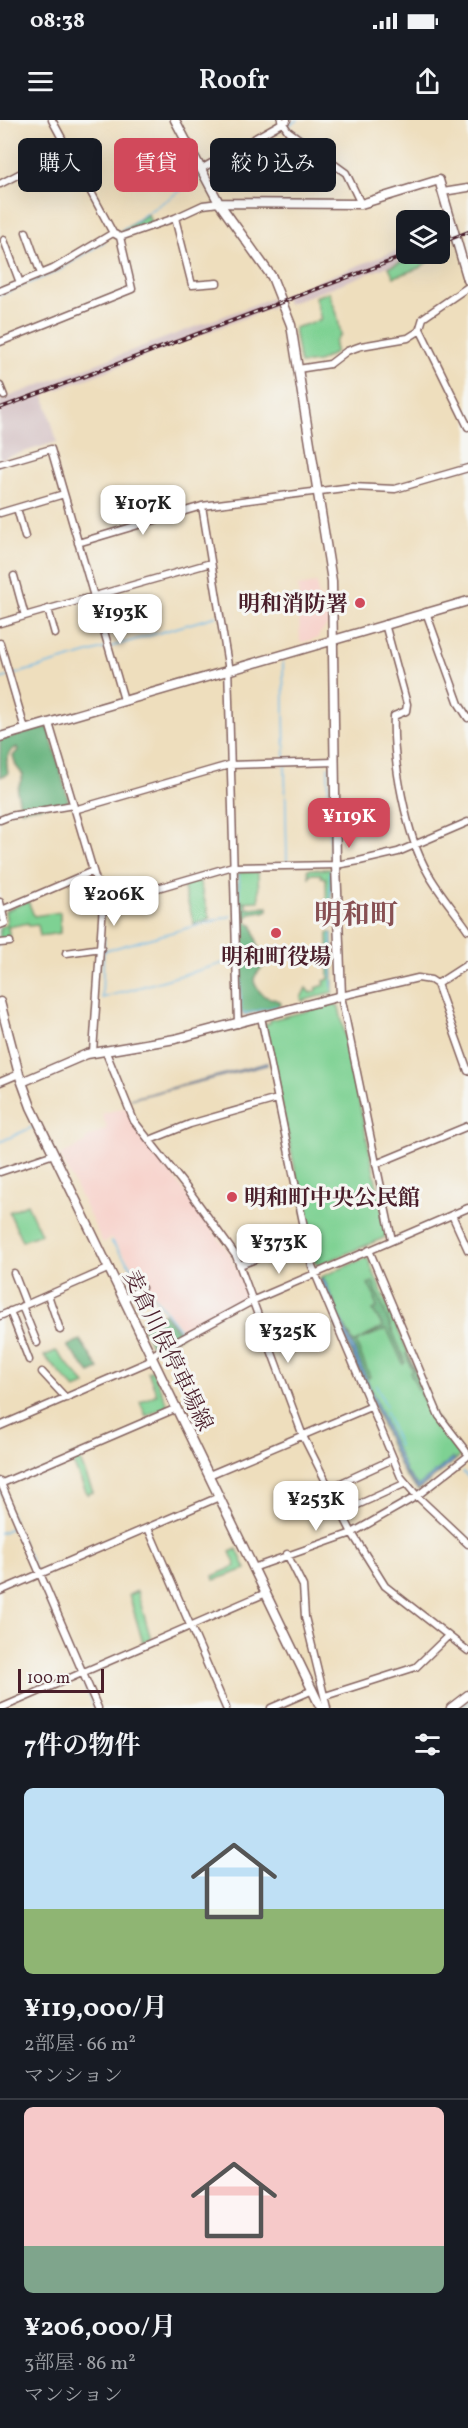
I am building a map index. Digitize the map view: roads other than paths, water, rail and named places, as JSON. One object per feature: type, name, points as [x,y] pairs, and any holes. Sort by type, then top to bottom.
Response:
[{"type":"street","points":[[52,120],[61,138]]},
{"type":"street","points":[[176,120],[219,203],[276,284],[291,325],[332,581],[336,865],[341,996],[392,1240]]},
{"type":"street","points":[[201,169],[283,121],[288,131],[346,173],[361,204]]},
{"type":"street","points":[[0,184],[18,175]]},
{"type":"street","points":[[120,237],[175,218],[203,205],[219,203],[361,204],[437,180],[441,182],[468,280]]},
{"type":"street","points":[[443,192],[468,188]]},
{"type":"street","points":[[0,342],[132,289],[120,237],[113,233],[91,192]]},
{"type":"street","points":[[175,218],[192,285],[217,283]]},
{"type":"street","points":[[26,232],[41,274]]},
{"type":"street","points":[[0,291],[41,274],[113,233]]},
{"type":"street","points":[[4,240],[20,283]]},
{"type":"street","points":[[298,369],[330,363],[347,351],[362,346],[408,338],[420,329],[423,318],[468,287]]},
{"type":"street","points":[[420,329],[468,427]]},
{"type":"street","points":[[0,386],[4,396]]},
{"type":"street","points":[[0,464],[51,449],[124,700]]},
{"type":"street","points":[[78,543],[202,506],[352,487],[395,489],[468,468]]},
{"type":"street","points":[[0,513],[64,494]]},
{"type":"street","points":[[202,506],[227,670],[238,1024]]},
{"type":"street","points":[[17,508],[26,537]]},
{"type":"street","points":[[0,624],[211,563]]},
{"type":"street","points":[[14,576],[26,616]]},
{"type":"street","points":[[0,736],[468,601]]},
{"type":"street","points":[[48,609],[55,634]]},
{"type":"street","points":[[426,612],[459,704],[468,718]]},
{"type":"street","points":[[385,624],[407,704],[406,711],[394,716],[395,751],[408,819],[427,873],[468,930]]},
{"type":"street","points":[[0,644],[25,729]]},
{"type":"street","points":[[49,723],[103,904],[93,1052]]},
{"type":"street","points":[[0,820],[10,816],[74,808],[229,765],[335,762]]},
{"type":"street","points":[[103,904],[233,867],[336,865],[387,855],[468,822]]},
{"type":"street","points":[[2,910],[93,870]]},
{"type":"street","points":[[0,903],[5,923],[0,925]]},
{"type":"street","points":[[0,943],[10,942]]},
{"type":"street","points":[[66,952],[101,948]]},
{"type":"street","points":[[437,984],[468,964]]},
{"type":"street","points":[[0,1082],[21,1078],[93,1052],[162,1042],[418,978],[431,980],[437,984],[468,1071]]},
{"type":"street","name":"麦倉川俣停車場線","points":[[0,1002],[3,1024],[21,1078],[54,1154],[321,1708]]},
{"type":"street","points":[[261,1017],[315,1273],[370,1407],[406,1483],[468,1544]]},
{"type":"street","points":[[105,1050],[134,1121],[196,1200],[236,1256],[303,1436],[352,1533],[385,1586],[468,1651]]},
{"type":"street","points":[[150,1140],[190,1124],[277,1099]]},
{"type":"street","points":[[376,1164],[468,1126]]},
{"type":"street","points":[[0,1172],[54,1154]]},
{"type":"street","points":[[0,1426],[148,1362],[156,1353],[254,1300],[468,1208]]},
{"type":"street","points":[[452,1215],[468,1250]]},
{"type":"street","points":[[253,1568],[287,1554],[352,1533],[417,1496],[468,1455],[439,1416],[369,1250]]},
{"type":"street","points":[[240,1265],[258,1258]]},
{"type":"street","points":[[0,1316],[110,1268]]},
{"type":"street","points":[[14,1273],[37,1342]]},
{"type":"street","points":[[124,1299],[142,1288]]},
{"type":"street","points":[[48,1295],[60,1330]]},
{"type":"street","points":[[10,1311],[29,1360]]},
{"type":"street","points":[[42,1372],[66,1398]]},
{"type":"street","points":[[209,1475],[370,1407]]},
{"type":"street","points":[[98,1708],[0,1483],[177,1408]]},
{"type":"street","points":[[330,1488],[393,1459]]},
{"type":"street","points":[[342,1512],[406,1483]]},
{"type":"street","points":[[0,1592],[219,1497]]},
{"type":"street","points":[[148,1528],[226,1708]]},
{"type":"street","points":[[287,1554],[303,1586],[305,1617],[327,1708]]},
{"type":"street","points":[[1,1708],[266,1593]]},
{"type":"street","points":[[325,1696],[416,1667],[448,1636]]},
{"type":"street","points":[[271,1708],[313,1690]]},
{"type":"street","points":[[451,1708],[468,1695]]},
{"type":"water","points":[[267,1063],[267,1065],[130,1099]]},
{"type":"water","points":[[324,1279],[406,1472],[418,1486],[453,1458],[455,1460],[418,1489],[403,1471],[321,1280]]},
{"type":"waterway","points":[[298,120],[288,125],[304,138]]},
{"type":"waterway","points":[[209,172],[281,129]]},
{"type":"waterway","points":[[120,231],[201,177]]},
{"type":"waterway","points":[[0,295],[56,272],[105,241]]},
{"type":"waterway","points":[[110,647],[217,616]]},
{"type":"waterway","points":[[12,675],[106,648]]},
{"type":"waterway","points":[[283,660],[285,760]]},
{"type":"waterway","points":[[0,679],[8,677]]},
{"type":"waterway","points":[[285,766],[287,862]]},
{"type":"waterway","points":[[328,767],[330,857]]},
{"type":"waterway","points":[[330,871],[331,924]]},
{"type":"waterway","points":[[239,874],[241,1012],[244,1014],[277,1006]]},
{"type":"waterway","points":[[104,951],[231,916]]},
{"type":"waterway","points":[[331,933],[332,990]]},
{"type":"waterway","points":[[104,937],[102,998],[231,961]]},
{"type":"waterway","points":[[0,1142],[35,1126]]},
{"type":"waterway","points":[[111,1241],[183,1334]]},
{"type":"waterway","points":[[376,1385],[386,1406]]},
{"type":"waterway","points":[[385,1411],[399,1446]]},
{"type":"waterway","points":[[463,1472],[468,1477]]},
{"type":"waterway","points":[[0,1489],[14,1522]]},
{"type":"waterway","points":[[0,1533],[16,1526]]},
{"type":"waterway","points":[[17,1530],[36,1572]]},
{"type":"waterway","points":[[39,1580],[47,1598]]},
{"type":"waterway","points":[[48,1601],[78,1671]]},
{"type":"waterway","points":[[81,1677],[94,1708]]},
{"type":"waterway","points":[[460,1708],[468,1702]]},
{"type":"railway","points":[[450,239],[468,232]]},
{"type":"railway","points":[[0,408],[396,259]]},
{"type":"place","name":"明和消防署","points":[[360,603]]},
{"type":"place","name":"明和町役場","points":[[276,933]]},
{"type":"place","name":"明和町中央公民館","points":[[232,1197]]},
{"type":"district","name":"明和町","points":[[356,914]]}]
